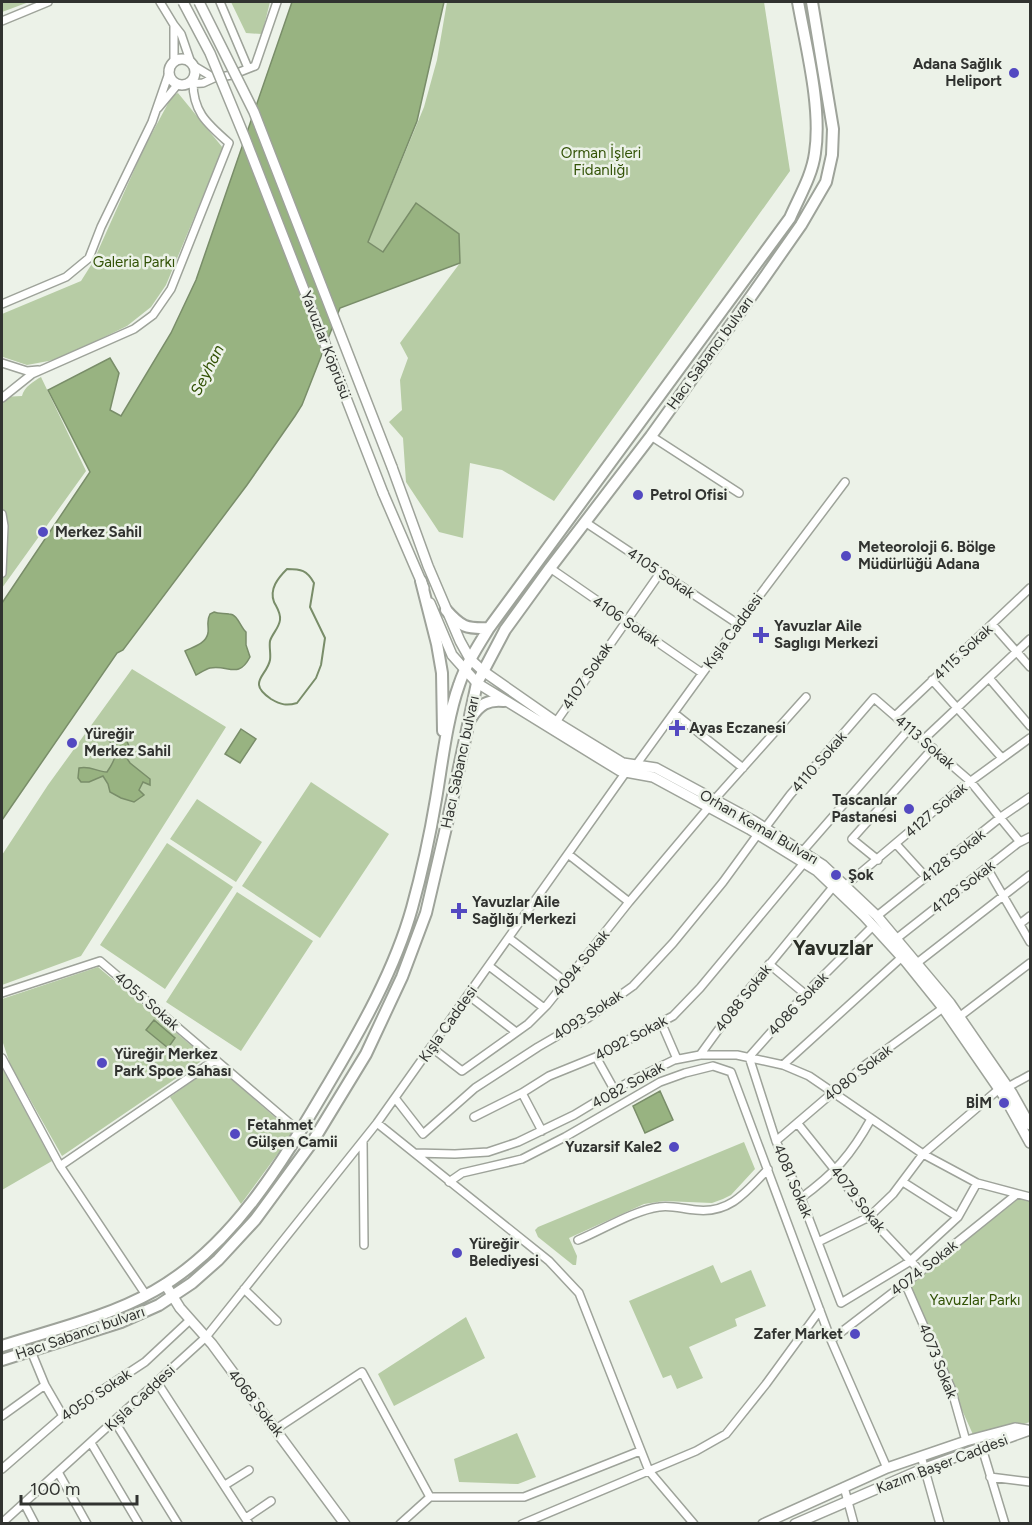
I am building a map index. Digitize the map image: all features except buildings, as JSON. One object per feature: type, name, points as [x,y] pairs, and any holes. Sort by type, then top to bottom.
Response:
[{"type":"main road","name":"Yavuzlar Köprüsü","points":[[183,2],[210,53],[245,138],[382,493],[452,655],[477,684]]},
{"type":"main road","name":"Yavuzlar Köprüsü","points":[[199,2],[258,122],[428,566],[470,659]]},
{"type":"main road","name":"Hacı Sabancı bulvarı","points":[[2,1346],[116,1309],[165,1284],[210,1249],[244,1211],[300,1132],[353,1043],[387,973],[412,909],[434,814],[443,753],[458,687],[470,659],[489,627],[790,218],[810,172],[815,154],[817,126],[798,2]]},
{"type":"main road","name":"Hacı Sabancı bulvarı","points":[[2,1360],[121,1322],[172,1297],[192,1283],[218,1260],[255,1220],[313,1141],[366,1054],[402,977],[426,913],[467,724],[477,684],[483,671],[505,630],[651,436],[801,225],[826,182],[832,155],[833,129],[812,2]]},
{"type":"main road","points":[[182,59],[192,64],[195,75],[188,83],[171,79],[172,66],[182,59]]},
{"type":"main road","points":[[421,581],[442,673],[443,753]]},
{"type":"main road","points":[[446,610],[464,627],[472,629],[489,627]]},
{"type":"main road","name":"Orhan Kemal Bulvarı","points":[[470,659],[483,671],[556,722],[623,763],[656,768],[712,804]]},
{"type":"main road","name":"Orhan Kemal Bulvarı","points":[[477,684],[620,771],[653,777],[712,804],[823,865],[845,886],[875,921],[1030,1122]]},
{"type":"main road","points":[[467,724],[485,702],[504,700]]},
{"type":"main road","name":"Orhan Kemal Bulvarı","points":[[762,831],[817,871],[896,939],[917,963],[960,1017],[1003,1088],[1030,1143]]},
{"type":"main road","name":"4068 Sokak","points":[[165,1284],[172,1297],[206,1337],[345,1524]]},
{"type":"main road","name":"Kazım Başer Caddesi","points":[[765,1523],[887,1468],[921,1456],[1015,1428],[1029,1430]]},
{"type":"main road","name":"Kazım Başer Caddesi","points":[[801,1522],[925,1468],[1029,1430]]},
{"type":"street","points":[[2,21],[48,2]]},
{"type":"street","points":[[160,2],[181,34],[192,64],[214,78]]},
{"type":"street","points":[[220,2],[248,69]]},
{"type":"street","points":[[156,110],[188,83],[255,66],[277,2]]},
{"type":"street","points":[[2,304],[66,277],[89,258],[101,226],[156,110],[172,66],[174,25]]},
{"type":"street","points":[[2,398],[32,374],[134,328],[153,315],[171,288],[229,143],[205,121],[196,106],[188,83]]},
{"type":"street","points":[[2,363],[27,370],[40,370]]},
{"type":"street","points":[[651,436],[739,493]]},
{"type":"street","name":"Kışla Caddesi","points":[[2,1523],[206,1337],[377,1123],[626,772],[636,765],[845,482]]},
{"type":"street","points":[[2,514],[4,526],[2,573]]},
{"type":"street","name":"4105 Sokak","points":[[585,522],[738,624]]},
{"type":"street","name":"4106 Sokak","points":[[550,568],[702,673]]},
{"type":"street","name":"4107 Sokak","points":[[556,722],[660,573]]},
{"type":"street","name":"4115 Sokak","points":[[895,716],[1030,588]]},
{"type":"street","points":[[992,624],[1030,667]]},
{"type":"street","points":[[923,740],[1030,639]]},
{"type":"street","points":[[989,678],[1030,726]]},
{"type":"street","points":[[932,680],[1002,758]]},
{"type":"street","name":"4094 Sokak","points":[[431,1047],[462,1071],[516,1032],[544,1008],[629,902],[806,698]]},
{"type":"street","name":"4113 Sokak","points":[[874,698],[970,781],[1020,842]]},
{"type":"street","name":"4110 Sokak","points":[[762,831],[874,698]]},
{"type":"street","points":[[674,713],[743,768]]},
{"type":"street","points":[[802,852],[910,728]]},
{"type":"street","name":"4127 Sokak","points":[[845,886],[970,781],[1030,738]]},
{"type":"street","points":[[878,860],[852,839],[933,748]]},
{"type":"street","name":"4128 Sokak","points":[[875,921],[926,877],[1030,796]]},
{"type":"street","name":"4093 Sokak","points":[[395,1098],[423,1134],[475,1088],[588,1018],[633,986],[673,943],[762,831]]},
{"type":"street","name":"4129 Sokak","points":[[896,939],[1020,842],[1030,837]]},
{"type":"street","points":[[896,844],[926,877]]},
{"type":"street","points":[[568,854],[629,902]]},
{"type":"street","name":"4092 Sokak","points":[[474,1118],[549,1076],[596,1057],[673,1016],[700,988],[804,863]]},
{"type":"street","points":[[987,868],[1030,942]]},
{"type":"street","points":[[917,963],[1030,875]]},
{"type":"street","name":"4088 Sokak","points":[[700,1055],[736,1004],[833,887]]},
{"type":"street","points":[[1021,923],[1030,916]]},
{"type":"street","name":"4086 Sokak","points":[[749,1057],[875,921]]},
{"type":"street","points":[[509,938],[566,982]]},
{"type":"street","points":[[783,1065],[902,957]]},
{"type":"street","name":"4055 Sokak","points":[[2,993],[100,961],[300,1132]]},
{"type":"street","points":[[960,1017],[1030,963]]},
{"type":"street","points":[[769,964],[805,994]]},
{"type":"street","points":[[489,966],[544,1008]]},
{"type":"street","points":[[468,995],[516,1032]]},
{"type":"street","name":"4080 Sokak","points":[[776,1141],[832,1092],[943,1008]]},
{"type":"street","points":[[661,1022],[677,1059]]},
{"type":"street","name":"4082 Sokak","points":[[415,1153],[488,1152],[542,1131],[615,1090],[677,1059],[700,1055],[749,1057],[783,1065],[809,1076],[923,1154],[977,1183],[1030,1197]]},
{"type":"street","points":[[596,1057],[615,1090]]},
{"type":"street","name":"4081 Sokak","points":[[749,1057],[776,1141],[801,1198],[841,1303],[909,1262]]},
{"type":"street","points":[[2,1058],[60,1166],[146,1295]]},
{"type":"street","points":[[60,1166],[215,1060]]},
{"type":"street","points":[[449,1182],[462,1173],[522,1160],[660,1083],[685,1073],[713,1066],[731,1072],[831,1340],[887,1468]]},
{"type":"street","points":[[818,1242],[869,1217],[893,1194],[923,1154],[1003,1088],[1030,1075]]},
{"type":"street","points":[[522,1093],[542,1131]]},
{"type":"street","points":[[801,1198],[835,1170],[855,1147],[872,1119]]},
{"type":"street","points":[[377,1123],[549,1261],[579,1293],[649,1471],[694,1524]]},
{"type":"street","name":"4079 Sokak","points":[[798,1124],[869,1217],[909,1262],[920,1271]]},
{"type":"street","points":[[363,1141],[364,1245]]},
{"type":"street","points":[[578,1239],[657,1207],[706,1210],[726,1206],[740,1198],[768,1169]]},
{"type":"street","points":[[903,1182],[958,1216]]},
{"type":"street","points":[[909,1262],[958,1216],[977,1183]]},
{"type":"street","name":"4074 Sokak","points":[[831,1340],[1017,1194]]},
{"type":"street","name":"4073 Sokak","points":[[905,1283],[951,1388],[966,1441]]},
{"type":"street","points":[[244,1289],[277,1321]]},
{"type":"street","points":[[522,1524],[696,1451],[726,1434],[820,1310]]},
{"type":"street","name":"4050 Sokak","points":[[2,1469],[63,1416],[145,1362],[190,1320]]},
{"type":"street","points":[[32,1351],[45,1385],[63,1416]]},
{"type":"street","points":[[276,1429],[362,1372],[430,1497]]},
{"type":"street","points":[[157,1382],[248,1521],[271,1501]]},
{"type":"street","points":[[3,1413],[45,1385]]},
{"type":"street","points":[[115,1422],[178,1524]]},
{"type":"street","points":[[91,1443],[139,1524]]},
{"type":"street","points":[[982,1448],[1005,1524]]},
{"type":"street","points":[[400,1524],[430,1497],[524,1497],[640,1451]]},
{"type":"street","points":[[921,1456],[940,1524]]},
{"type":"street","points":[[225,1485],[249,1470]]},
{"type":"street","points":[[58,1472],[87,1524]]},
{"type":"street","points":[[990,1477],[1030,1482]]},
{"type":"street","points":[[844,1487],[854,1524]]},
{"type":"street","points":[[24,1503],[35,1524]]},
{"type":"street","points":[[793,1510],[801,1522]]},
{"type":"green space","points":[[2,2],[29,2],[2,12]]},
{"type":"green space","points":[[231,2],[270,2],[262,34],[246,33]]},
{"type":"green space","name":"Orman İşleri Fidanlığı","points":[[447,2],[764,2],[790,171],[554,501],[502,470],[470,463],[463,538],[439,532],[406,482],[403,438],[389,422],[402,410],[400,380],[408,358],[400,343],[460,263],[459,235],[383,252],[368,242],[424,107],[437,60]]},
{"type":"green space","name":"Galeria Parkı","points":[[178,93],[223,148],[166,285],[151,307],[127,326],[59,359],[27,365],[3,357],[2,314],[81,281],[93,262],[144,148],[172,96]]},
{"type":"green space","points":[[41,377],[86,471],[2,588],[2,397],[22,396],[32,382]]},
{"type":"green space","points":[[132,669],[226,727],[81,956],[2,985],[2,855],[48,785]]},
{"type":"green space","points":[[311,782],[389,834],[320,938],[242,886]]},
{"type":"green space","points":[[197,799],[262,842],[236,882],[170,839]]},
{"type":"green space","points":[[167,843],[233,887],[165,989],[100,945]]},
{"type":"green space","points":[[237,892],[313,941],[241,1051],[166,1002]]},
{"type":"green space","points":[[98,967],[206,1058],[62,1156],[10,1064],[2,1040],[2,999]]},
{"type":"green space","points":[[215,1065],[293,1133],[241,1204],[170,1097]]},
{"type":"green space","points":[[2,1068],[52,1161],[2,1190]]},
{"type":"green space","points":[[744,1142],[755,1169],[731,1195],[723,1199],[712,1203],[664,1201],[644,1204],[569,1238],[577,1256],[576,1265],[538,1237],[535,1230],[538,1227]]},
{"type":"green space","name":"Yavuzlar Parkı","points":[[1017,1194],[1030,1195],[1030,1422],[975,1439],[905,1283]]},
{"type":"green space","points":[[713,1265],[721,1283],[751,1270],[766,1306],[735,1319],[737,1326],[689,1347],[703,1378],[677,1389],[671,1375],[663,1378],[629,1301]]},
{"type":"green space","points":[[466,1317],[485,1358],[394,1406],[378,1374]]},
{"type":"green space","points":[[517,1433],[536,1477],[518,1484],[459,1482],[454,1459]]},
{"type":"water","name":"Seyhan","points":[[292,2],[444,2],[417,121],[368,242],[383,252],[416,203],[459,234],[460,263],[340,308],[302,405],[295,416],[247,485],[123,650],[117,653],[2,820],[2,603],[90,472],[48,390],[110,358],[119,373],[110,410],[121,416],[171,333],[196,280]]},
{"type":"water","points":[[214,612],[237,618],[246,632],[246,645],[250,657],[246,664],[237,670],[216,667],[196,675],[185,651],[205,640],[209,617]]},
{"type":"water","points":[[241,729],[256,739],[240,763],[225,754]]},
{"type":"water","points":[[115,733],[124,735],[129,746],[124,754],[130,763],[150,779],[150,785],[143,782],[139,790],[144,795],[134,802],[110,792],[103,776],[89,782],[81,782],[78,778],[79,768],[87,767],[107,772],[115,756],[109,740]]},
{"type":"water","points":[[154,1020],[175,1038],[168,1048],[146,1030]]},
{"type":"water","points":[[660,1091],[673,1120],[645,1133],[633,1106]]},
{"type":"waterway","points":[[287,569],[303,571],[314,583],[310,607],[325,638],[321,665],[316,678],[297,703],[287,705],[271,699],[260,688],[259,683],[268,666],[270,641],[280,620],[273,597],[274,588],[287,569]]},
{"type":"place","name":"Adana Sağlık Heliport","points":[[1014,73]]},
{"type":"place","name":"Petrol Ofisi","points":[[638,495]]},
{"type":"place","name":"Merkez Sahil","points":[[43,532]]},
{"type":"place","name":"Meteoroloji 6. Bölge Müdürlüğü Adana","points":[[846,556]]},
{"type":"place","name":"Yavuzlar Aile Saglıgı Merkezi","points":[[761,635]]},
{"type":"place","name":"Ayas Eczanesi","points":[[677,728]]},
{"type":"place","name":"Yüreğir Merkez Sahil","points":[[72,743]]},
{"type":"place","name":"Tascanlar Pastanesi","points":[[909,809]]},
{"type":"place","name":"Şok","points":[[836,875]]},
{"type":"place","name":"Yavuzlar Aile Sağlığı Merkezi","points":[[459,911]]},
{"type":"place","name":"Yüreğir Merkez Park Spoe Sahası","points":[[102,1063]]},
{"type":"place","name":"BİM","points":[[1004,1103]]},
{"type":"place","name":"Fetahmet Gülşen Camii","points":[[235,1134]]},
{"type":"place","name":"Yuzarsif Kale2","points":[[674,1147]]},
{"type":"place","name":"Yüreğir Belediyesi","points":[[457,1253]]},
{"type":"place","name":"Zafer Market","points":[[855,1334]]},
{"type":"district","name":"Yavuzlar","points":[[833,947]]}]
